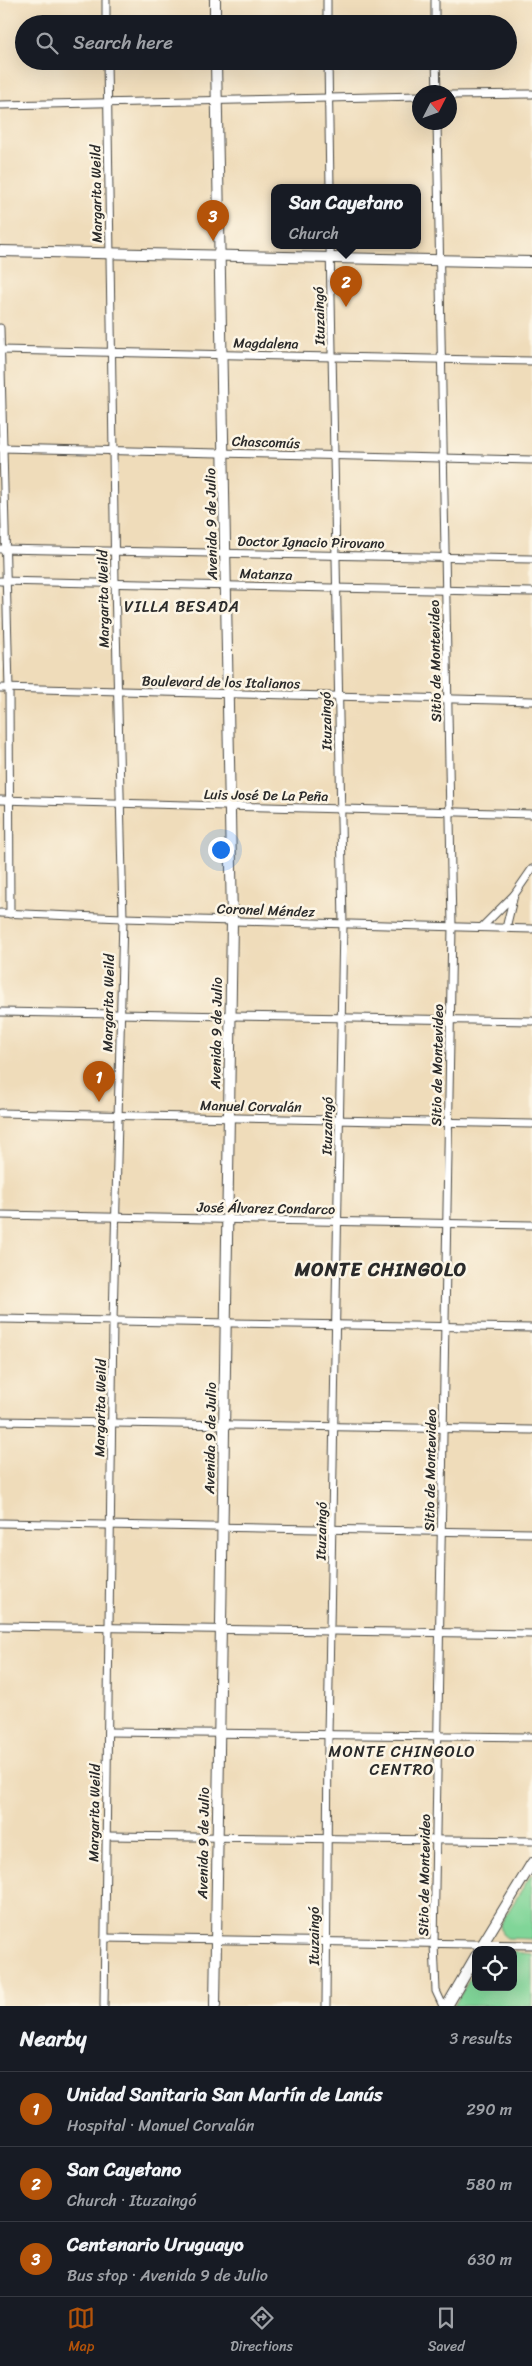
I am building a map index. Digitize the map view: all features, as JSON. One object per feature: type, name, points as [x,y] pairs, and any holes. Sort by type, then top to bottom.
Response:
[{"type":"street","points":[[106,0],[106,15]]},
{"type":"street","points":[[215,0],[215,15]]},
{"type":"street","points":[[327,0],[327,15]]},
{"type":"street","points":[[435,0],[436,15]]},
{"type":"street","name":"Margarita Weild","points":[[104,2006],[113,1321],[123,918],[117,692],[107,70]]},
{"type":"street","name":"Avenida 9 de Julio","points":[[215,2006],[232,921],[216,70]]},
{"type":"street","points":[[328,70],[330,184]]},
{"type":"street","points":[[436,70],[437,85]]},
{"type":"street","points":[[457,95],[532,94]]},
{"type":"street","points":[[0,105],[412,96]]},
{"type":"street","name":"Sitio de Montevideo","points":[[437,130],[452,926],[434,1944],[436,1991],[445,2006]]},
{"type":"street","name":"Ituzaingó","points":[[326,2006],[328,1734],[343,925],[330,249]]},
{"type":"street","points":[[0,251],[532,262]]},
{"type":"street","points":[[0,328],[2,581],[9,689],[10,914]]},
{"type":"street","name":"Magdalena","points":[[0,350],[532,361]]},
{"type":"street","name":"Chascomús","points":[[1,448],[532,460]]},
{"type":"street","name":"Doctor Ignacio Pirovano","points":[[2,549],[532,559]]},
{"type":"street","name":"Matanza","points":[[2,581],[532,592]]},
{"type":"street","name":"Boulevard de los Italianos","points":[[0,688],[339,698],[532,701]]},
{"type":"street","name":"Luis José De La Peña","points":[[0,800],[532,814]]},
{"type":"street","points":[[482,927],[514,895],[532,869]]},
{"type":"street","points":[[506,928],[514,895]]},
{"type":"street","name":"Coronel Méndez","points":[[0,913],[343,925],[532,929]]},
{"type":"street","points":[[0,1012],[532,1021]]},
{"type":"street","name":"Manuel Corvalán","points":[[0,1113],[532,1124]]},
{"type":"street","name":"José Álvarez Condarco","points":[[0,1215],[338,1223],[532,1225]]},
{"type":"street","points":[[0,1319],[532,1328]]},
{"type":"street","points":[[0,1421],[532,1430]]},
{"type":"street","points":[[0,1523],[532,1533]]},
{"type":"street","points":[[0,1626],[110,1626],[532,1634]]},
{"type":"street","points":[[108,1732],[532,1737]]},
{"type":"street","points":[[106,1836],[532,1841]]},
{"type":"street","points":[[482,1946],[532,1863]]},
{"type":"street","points":[[104,1938],[434,1944],[472,1946]]},
{"type":"street","points":[[506,1946],[532,1945]]},
{"type":"street","points":[[445,2006],[472,1962]]},
{"type":"green space","points":[[532,1873],[532,1939],[507,1938],[502,1934],[500,1925]]},
{"type":"green space","points":[[517,1952],[532,1954],[532,2006],[454,2006],[472,1975],[472,1991],[517,1991]]},
{"type":"place","name":"Centenario Uruguayo","points":[[213,241]]},
{"type":"place","name":"San Cayetano","points":[[346,307]]},
{"type":"place","name":"Unidad Sanitaria San Martín de Lanús","points":[[99,1102]]},
{"type":"district","name":"VILLA BESADA","points":[[182,606]]},
{"type":"district","name":"MONTE CHINGOLO","points":[[381,1269]]},
{"type":"district","name":"MONTE CHINGOLO CENTRO","points":[[402,1760]]}]
